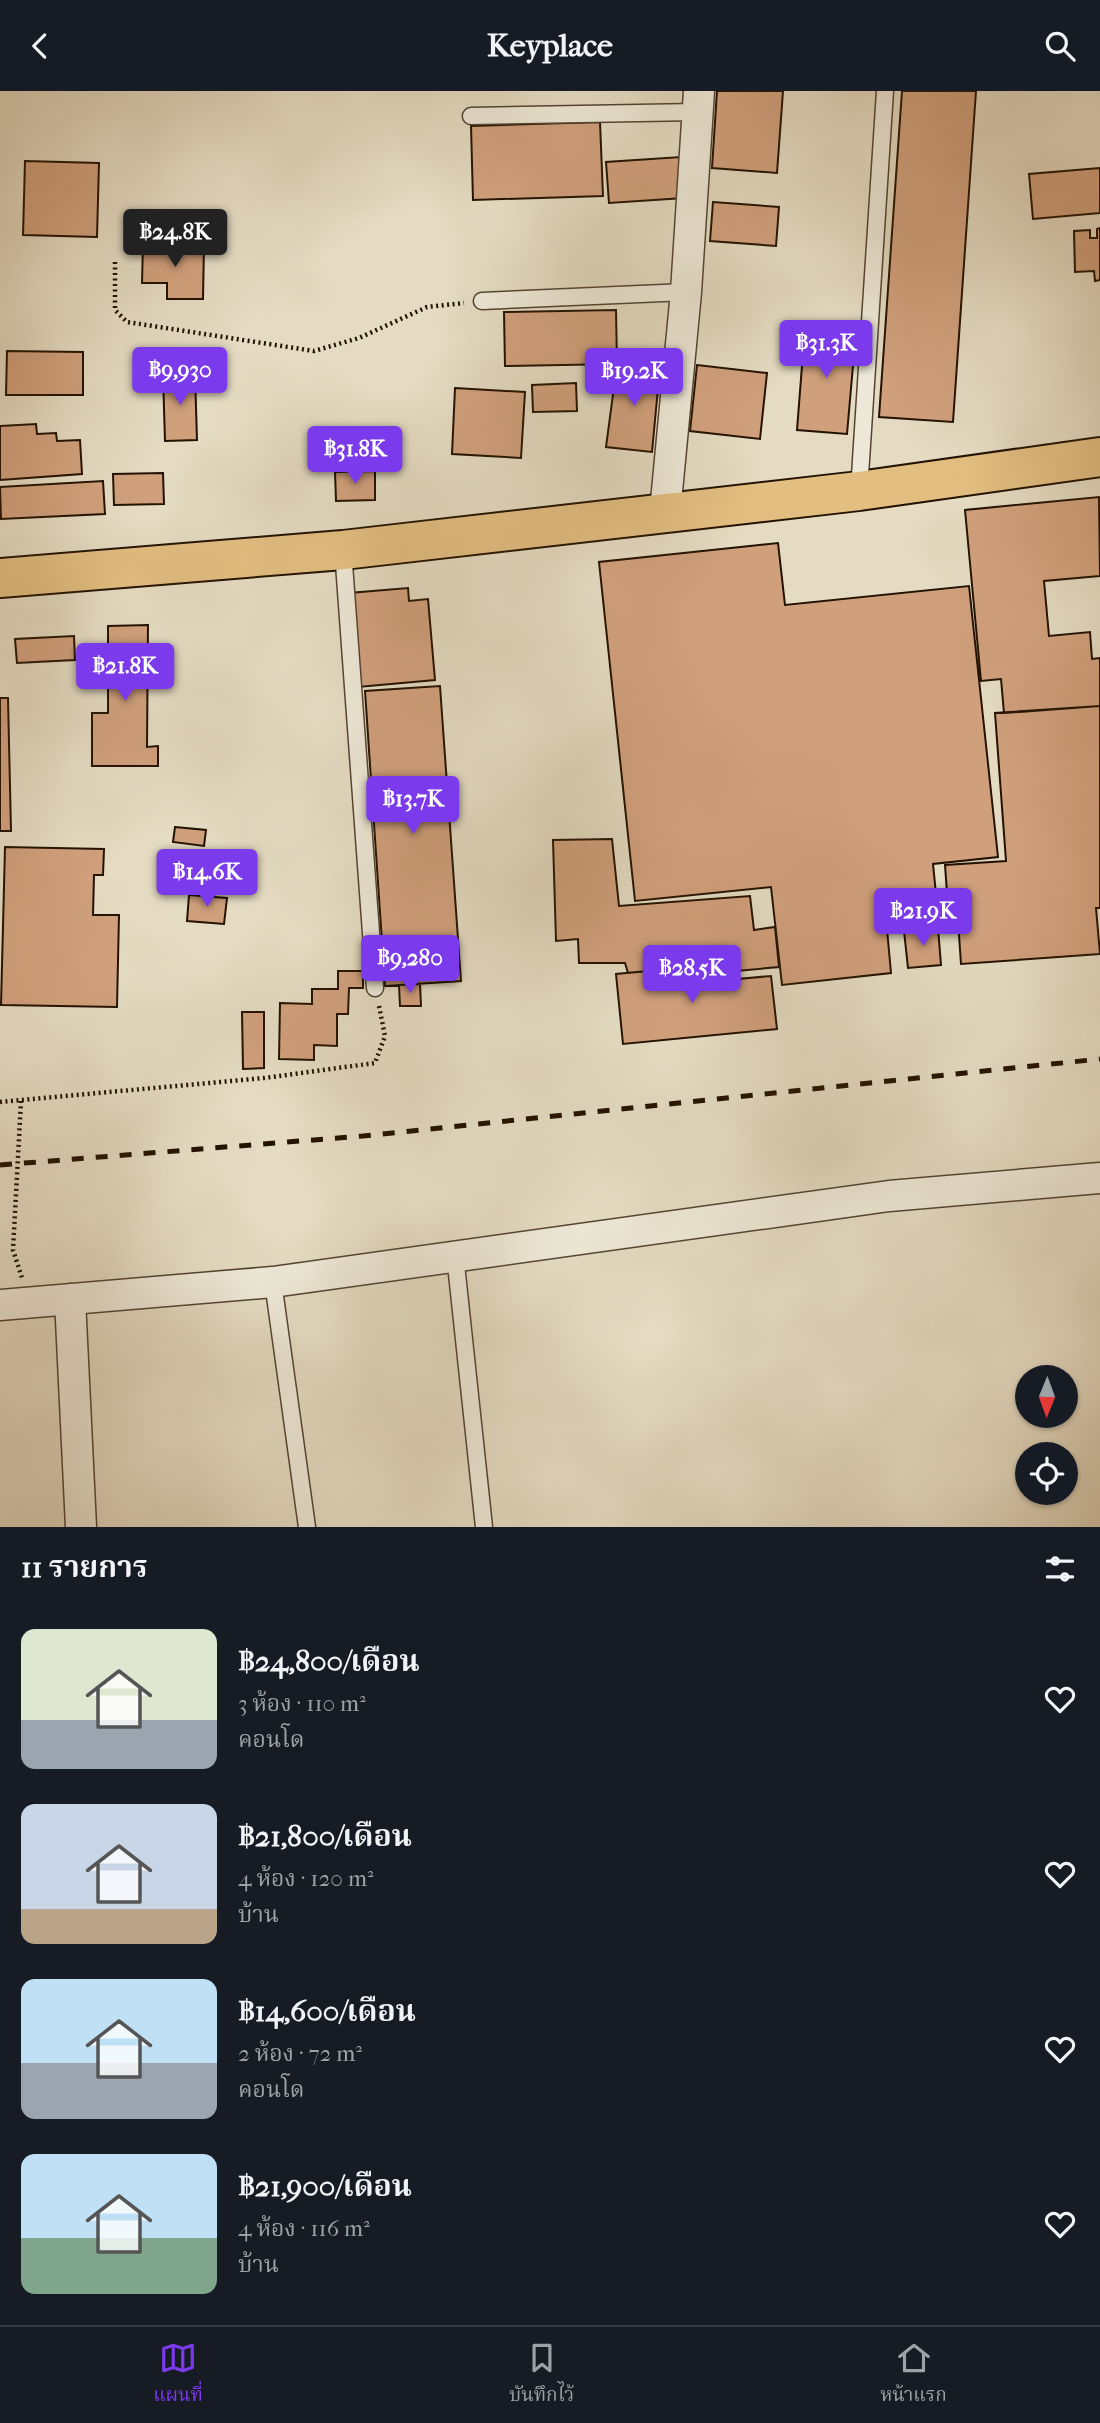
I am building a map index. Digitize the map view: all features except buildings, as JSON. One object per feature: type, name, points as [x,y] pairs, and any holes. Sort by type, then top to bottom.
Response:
[{"type":"main road","points":[[0,578],[343,550],[859,491],[1100,457]]},
{"type":"street","points":[[665,512],[686,292],[698,102]]},
{"type":"street","points":[[0,1305],[274,1282],[888,1196],[1100,1178]]},
{"type":"street","points":[[70,1299],[81,1527]]},
{"type":"lane","points":[[859,491],[885,91]]},
{"type":"lane","points":[[471,116],[698,102]]},
{"type":"lane","points":[[482,301],[686,292]]},
{"type":"lane","points":[[343,550],[375,988]]},
{"type":"lane","points":[[455,1255],[484,1527]]},
{"type":"lane","points":[[274,1282],[307,1527]]},
{"type":"path","points":[[115,263],[115,310],[127,323],[314,351],[359,338],[427,306],[482,301]]},
{"type":"path","points":[[0,1102],[264,1078],[374,1063],[385,1036],[375,988]]},
{"type":"path","points":[[21,1101],[13,1250],[30,1302]]},
{"type":"railway","points":[[0,1165],[363,1136],[1100,1059]]}]
